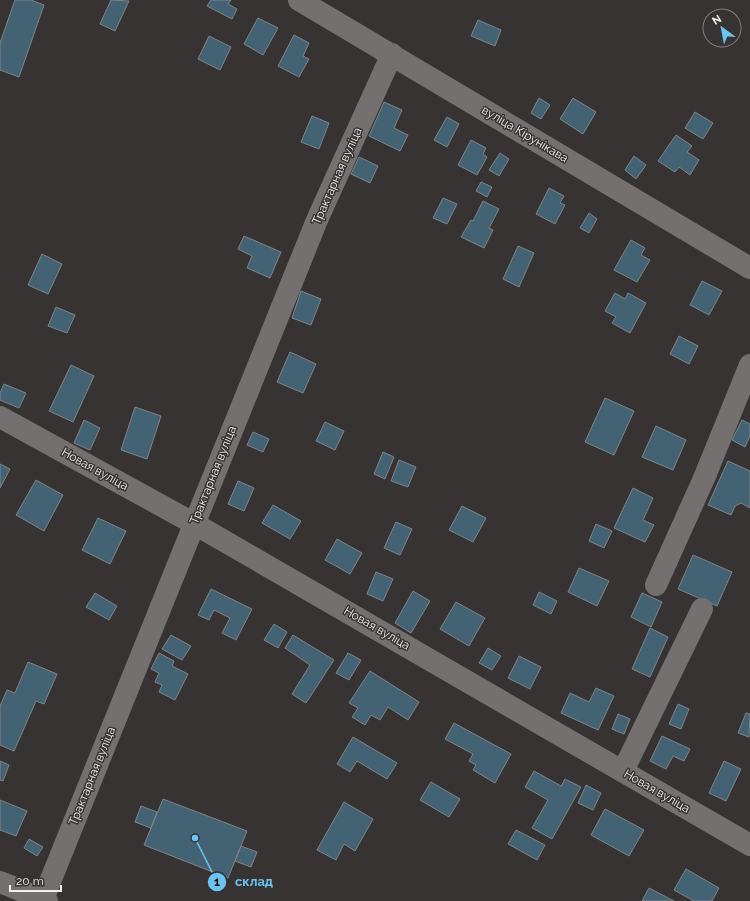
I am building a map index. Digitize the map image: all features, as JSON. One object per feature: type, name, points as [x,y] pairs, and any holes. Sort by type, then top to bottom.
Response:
[{"type":"street","name":"вуліца Кірунікава","points":[[299,0],[750,268]]},
{"type":"street","name":"Трактарная вуліца","points":[[45,900],[193,523],[317,220],[392,54]]},
{"type":"street","points":[[656,584],[705,476],[750,365]]},
{"type":"street","name":"Новая вуліца","points":[[0,417],[193,523],[750,845]]},
{"type":"street","points":[[623,771],[702,609]]},
{"type":"street","points":[[0,882],[45,900]]},
{"type":"building","points":[[15,0],[31,0],[44,5],[19,77],[0,70],[0,43]]},
{"type":"building","points":[[111,0],[129,1],[115,31],[100,24]]},
{"type":"building","points":[[211,0],[231,0],[228,4],[237,9],[232,19],[207,6]]},
{"type":"building","points":[[258,18],[278,28],[263,55],[244,44]]},
{"type":"building","points":[[478,20],[501,30],[495,46],[471,36]]},
{"type":"building","points":[[294,35],[309,43],[303,56],[309,59],[299,77],[278,66]]},
{"type":"building","points":[[209,36],[231,47],[220,70],[198,59]]},
{"type":"building","points":[[539,98],[550,105],[541,119],[531,113]]},
{"type":"building","points":[[573,98],[596,112],[583,134],[560,119]]},
{"type":"building","points":[[384,102],[402,110],[394,128],[408,135],[400,151],[369,136]]},
{"type":"building","points":[[695,112],[713,123],[703,139],[685,128]]},
{"type":"building","points":[[312,116],[329,123],[319,149],[301,142]]},
{"type":"building","points":[[447,117],[459,124],[447,147],[434,140]]},
{"type":"building","points":[[676,135],[692,146],[687,152],[699,160],[690,175],[679,167],[675,172],[658,161]]},
{"type":"building","points":[[471,140],[486,148],[483,154],[487,157],[477,175],[458,165]]},
{"type":"building","points":[[500,153],[509,159],[499,176],[489,170]]},
{"type":"building","points":[[634,156],[646,165],[636,179],[625,170]]},
{"type":"building","points":[[359,157],[378,166],[370,183],[351,174]]},
{"type":"building","points":[[481,182],[492,187],[487,197],[476,191]]},
{"type":"building","points":[[549,188],[564,196],[560,203],[565,205],[555,224],[536,214]]},
{"type":"building","points":[[443,198],[457,204],[447,224],[433,218]]},
{"type":"building","points":[[483,201],[499,209],[489,228],[493,230],[484,248],[461,237],[471,220],[473,221]]},
{"type":"building","points":[[589,213],[597,219],[589,233],[580,228]]},
{"type":"building","points":[[244,236],[281,252],[270,278],[247,268],[252,256],[238,249]]},
{"type":"building","points":[[631,240],[645,248],[641,255],[650,260],[637,282],[614,270]]},
{"type":"building","points":[[518,246],[534,253],[519,287],[503,279]]},
{"type":"building","points":[[42,254],[62,264],[48,294],[28,285]]},
{"type":"building","points":[[702,281],[722,291],[709,315],[690,305]]},
{"type":"building","points":[[301,291],[321,299],[311,325],[292,318]]},
{"type":"building","points":[[615,293],[625,299],[628,293],[646,303],[630,333],[612,323],[616,317],[605,311]]},
{"type":"building","points":[[56,307],[75,315],[67,333],[48,326]]},
{"type":"building","points":[[679,336],[698,346],[689,364],[670,354]]},
{"type":"building","points":[[290,352],[316,364],[303,393],[277,382]]},
{"type":"building","points":[[71,365],[94,376],[73,422],[49,411]]},
{"type":"building","points":[[4,384],[26,393],[19,408],[0,400],[0,393]]},
{"type":"building","points":[[605,398],[634,411],[614,455],[585,442]]},
{"type":"building","points":[[135,407],[161,416],[147,459],[121,450]]},
{"type":"building","points":[[84,420],[100,428],[90,450],[74,443]]},
{"type":"building","points":[[742,420],[750,424],[750,436],[745,447],[732,440]]},
{"type":"building","points":[[325,422],[344,431],[335,450],[316,441]]},
{"type":"building","points":[[656,426],[686,440],[673,470],[642,457]]},
{"type":"building","points":[[253,432],[269,439],[263,452],[247,445]]},
{"type":"building","points":[[383,452],[394,457],[385,479],[374,474]]},
{"type":"building","points":[[399,460],[416,467],[408,487],[391,481]]},
{"type":"building","points":[[728,461],[750,471],[750,508],[741,503],[735,506],[731,515],[708,505]]},
{"type":"building","points":[[0,464],[10,469],[0,488]]},
{"type":"building","points":[[36,480],[63,495],[44,531],[16,515]]},
{"type":"building","points":[[238,481],[254,488],[244,511],[228,504]]},
{"type":"building","points":[[633,488],[653,498],[643,520],[654,525],[645,542],[614,528]]},
{"type":"building","points":[[273,505],[301,521],[290,539],[262,523]]},
{"type":"building","points":[[462,506],[486,518],[473,542],[449,530]]},
{"type":"building","points":[[98,518],[126,531],[110,564],[82,550]]},
{"type":"building","points":[[396,522],[412,529],[400,555],[384,548]]},
{"type":"building","points":[[596,524],[612,531],[604,548],[589,541]]},
{"type":"building","points":[[337,539],[362,553],[350,574],[325,560]]},
{"type":"building","points":[[693,555],[732,572],[717,606],[678,589]]},
{"type":"building","points":[[579,568],[609,581],[597,606],[568,592]]},
{"type":"building","points":[[376,572],[393,579],[383,601],[367,594]]},
{"type":"building","points":[[211,589],[252,609],[236,640],[222,633],[230,618],[214,610],[209,620],[198,615]]},
{"type":"building","points":[[413,591],[430,601],[411,633],[395,623]]},
{"type":"building","points":[[539,592],[557,601],[551,614],[533,605]]},
{"type":"building","points":[[95,593],[117,606],[109,620],[86,607]]},
{"type":"building","points":[[642,593],[662,602],[651,627],[631,617]]},
{"type":"building","points":[[456,602],[485,618],[469,646],[440,629]]},
{"type":"building","points":[[274,624],[287,632],[278,648],[264,640]]},
{"type":"building","points":[[650,628],[668,637],[650,677],[632,669]]},
{"type":"building","points":[[171,635],[191,646],[182,660],[162,649]]},
{"type":"building","points":[[293,635],[334,660],[306,703],[292,694],[310,665],[285,648]]},
{"type":"building","points":[[488,648],[501,656],[492,670],[479,663]]},
{"type":"building","points":[[159,653],[174,661],[172,666],[188,674],[175,700],[159,692],[162,685],[155,682],[159,673],[151,669]]},
{"type":"building","points":[[348,653],[361,660],[349,680],[336,673]]},
{"type":"building","points":[[519,656],[541,667],[530,689],[508,678]]},
{"type":"building","points":[[28,662],[57,674],[44,704],[36,701],[14,751],[0,745],[0,706],[7,690],[15,693]]},
{"type":"building","points":[[370,671],[419,702],[408,720],[388,707],[380,720],[371,715],[365,725],[352,717],[358,708],[349,703]]},
{"type":"building","points":[[596,688],[614,696],[598,730],[561,713],[570,693],[589,702]]},
{"type":"building","points":[[678,704],[689,709],[681,729],[669,724]]},
{"type":"building","points":[[746,713],[750,714],[749,737],[738,733]]},
{"type":"building","points":[[618,714],[630,719],[624,734],[612,729]]},
{"type":"building","points":[[454,723],[511,754],[495,783],[473,770],[476,765],[469,761],[473,754],[445,739]]},
{"type":"building","points":[[662,736],[690,749],[684,761],[673,756],[666,769],[650,761]]},
{"type":"building","points":[[353,737],[397,763],[387,779],[357,761],[350,772],[337,764]]},
{"type":"building","points":[[0,761],[9,765],[3,781],[0,780]]},
{"type":"building","points":[[724,761],[741,769],[726,801],[709,793]]},
{"type":"building","points":[[534,771],[561,786],[565,779],[581,787],[552,839],[532,828],[548,800],[525,787]]},
{"type":"building","points":[[431,782],[460,799],[449,817],[420,800]]},
{"type":"building","points":[[586,785],[601,793],[593,810],[578,803]]},
{"type":"building","points":[[163,799],[247,831],[228,878],[144,845]]},
{"type":"building","points":[[0,800],[27,811],[16,836],[0,830]]},
{"type":"building","points":[[344,802],[373,819],[355,851],[344,844],[336,860],[317,850]]},
{"type":"building","points":[[141,806],[157,812],[151,828],[135,822]]},
{"type":"building","points":[[605,809],[644,830],[629,856],[591,835]]},
{"type":"building","points":[[516,830],[545,845],[537,860],[508,844]]},
{"type":"building","points":[[29,839],[43,847],[37,856],[24,848]]},
{"type":"building","points":[[241,846],[257,852],[251,867],[235,861]]},
{"type":"building","points":[[686,869],[719,888],[712,901],[694,901],[674,890]]},
{"type":"building","points":[[649,888],[674,901],[642,901]]},
{"type":"place","name":"склад","points":[[195,838]]}]
